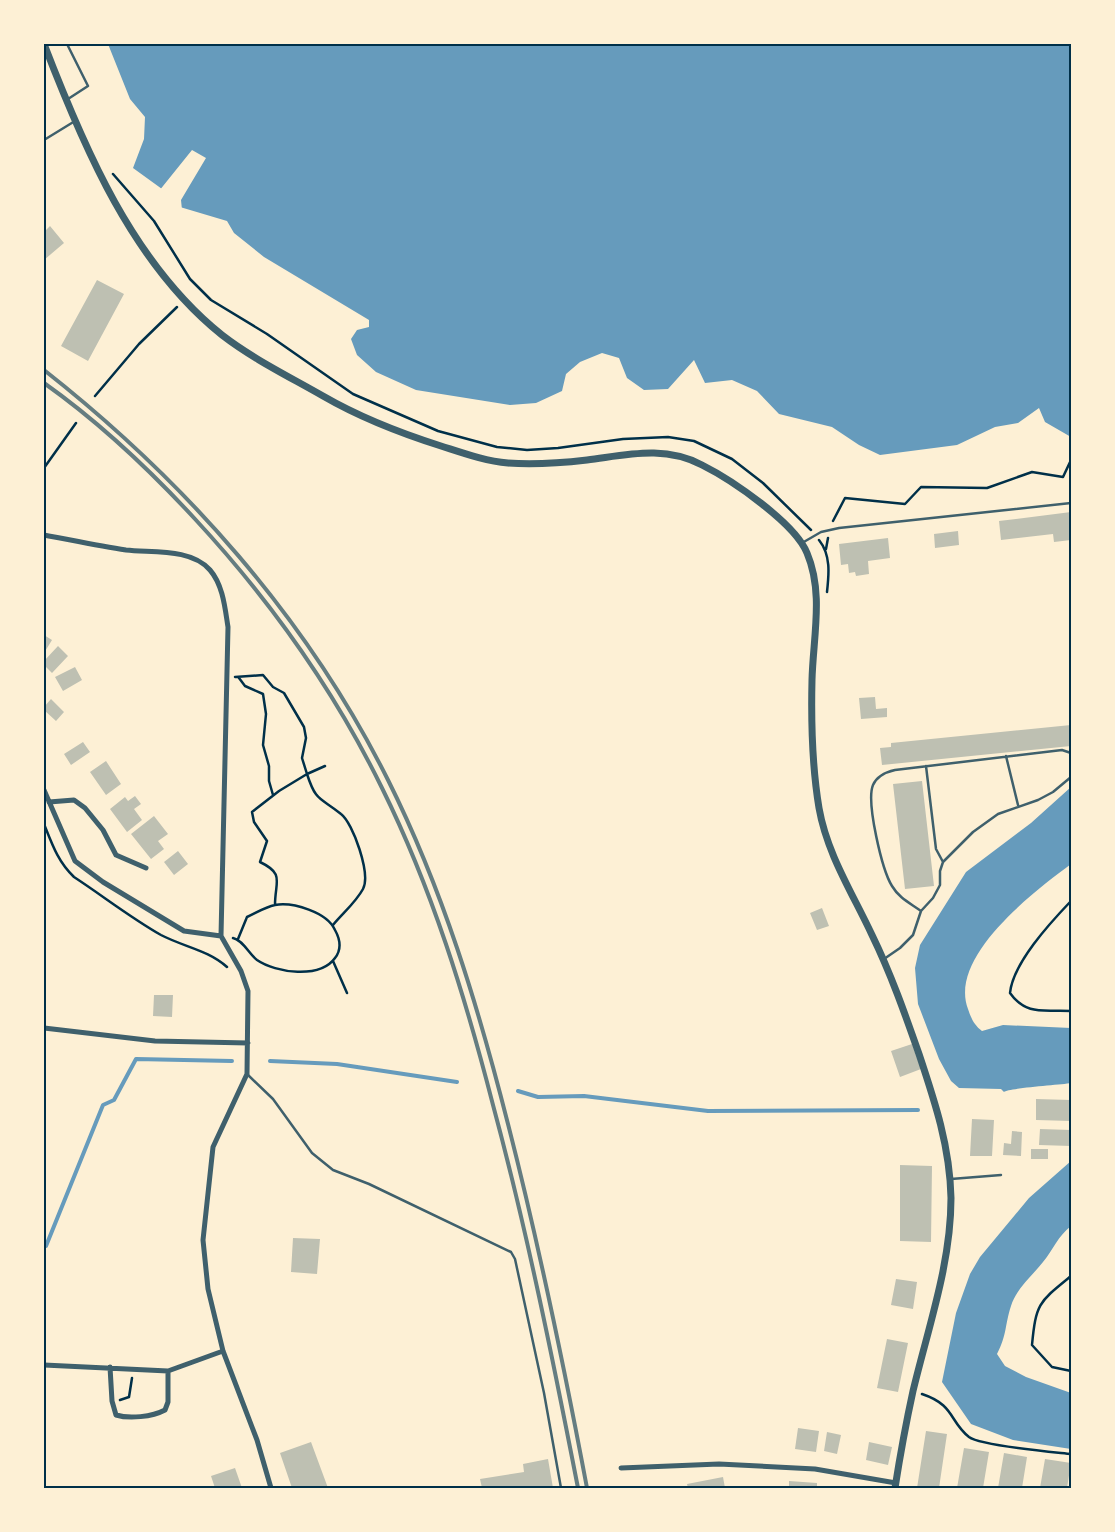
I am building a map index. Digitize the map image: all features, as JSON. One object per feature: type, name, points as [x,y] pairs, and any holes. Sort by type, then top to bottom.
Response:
[{"type":"street","points":[[44,44],[76,120],[122,214],[168,283],[184,301],[225,337],[344,408],[388,429],[483,459],[508,463],[559,462],[642,452],[670,454],[701,464],[750,496],[784,524],[802,543],[810,558],[816,603],[812,708],[813,754],[819,811],[834,858],[884,959],[900,998],[945,1134],[950,1180],[949,1218],[942,1275],[913,1393],[896,1485],[815,1469],[719,1464],[621,1468]]},
{"type":"street","points":[[44,535],[127,550],[177,554],[196,560],[209,568],[217,580],[224,600],[228,627],[221,936],[241,971],[248,991],[247,1074],[213,1147],[208,1174],[203,1240],[208,1290],[223,1351],[257,1440],[271,1488]]},
{"type":"street","points":[[44,790],[75,861],[86,870],[184,931],[221,936]]},
{"type":"street","points":[[49,802],[74,800],[85,808],[103,830],[116,855],[146,868]]},
{"type":"street","points":[[44,1028],[155,1041],[248,1043]]},
{"type":"street","points":[[44,1365],[168,1370],[223,1351]]},
{"type":"street","points":[[110,1367],[112,1401],[116,1415],[123,1417],[158,1414],[165,1410],[168,1402],[168,1370]]},
{"type":"lane","points":[[67,44],[88,86],[67,100]]},
{"type":"lane","points":[[44,140],[76,120]]},
{"type":"lane","points":[[802,543],[815,535],[829,530],[1071,503]]},
{"type":"lane","points":[[921,911],[899,896],[885,870],[871,802],[874,783],[886,772],[1062,750],[1071,753]]},
{"type":"lane","points":[[1006,756],[1018,805]]},
{"type":"lane","points":[[926,766],[936,849],[942,862]]},
{"type":"lane","points":[[884,959],[900,948],[913,935],[921,911],[933,898],[940,886],[942,862],[984,824],[1018,805],[1046,796],[1071,777]]},
{"type":"lane","points":[[247,1074],[273,1099],[312,1153],[333,1170],[369,1184],[512,1252],[544,1392],[561,1488]]},
{"type":"lane","points":[[950,1180],[1001,1175]]},
{"type":"path","points":[[111,172],[154,221],[190,279],[211,300],[267,334],[354,394],[438,431],[497,448],[527,450],[558,448],[623,439],[668,437],[694,441],[732,459],[770,489],[815,535],[826,549]]},
{"type":"path","points":[[96,396],[138,344],[184,301]]},
{"type":"path","points":[[44,468],[76,423]]},
{"type":"path","points":[[826,599],[829,571],[826,549],[829,530],[845,498],[905,504],[921,487],[987,488],[1032,472],[1063,477],[1071,460]]},
{"type":"path","points":[[227,676],[239,678],[256,674],[263,675],[273,687],[284,693],[304,726],[306,738],[302,758],[318,799],[340,813],[350,823],[365,872],[364,888],[333,925]]},
{"type":"path","points":[[239,678],[245,686],[264,694],[266,714],[263,745],[269,766],[269,781],[273,795]]},
{"type":"path","points":[[275,905],[278,878],[276,872],[260,862],[267,841],[254,822],[252,812],[273,795],[307,774],[325,766]]},
{"type":"path","points":[[44,824],[60,861],[74,877],[159,934],[189,948],[208,953],[230,970]]},
{"type":"path","points":[[1071,901],[1045,928],[1011,982],[1010,993],[1015,1000],[1031,1010],[1071,1011]]},
{"type":"path","points":[[221,936],[238,939],[258,960],[282,971],[316,970],[333,961],[339,952],[339,938],[333,925],[324,916],[308,910],[275,905],[247,917],[238,939]]},
{"type":"path","points":[[333,961],[346,993]]},
{"type":"path","points":[[1071,1276],[1047,1296],[1035,1314],[1032,1345],[1052,1367],[1071,1371]]},
{"type":"path","points":[[112,1401],[129,1397],[132,1369]]},
{"type":"path","points":[[919,1402],[921,1393],[943,1404],[970,1437],[976,1440],[1071,1454]]},
{"type":"water","points":[[108,44],[1071,44],[1071,437],[1045,422],[1039,408],[1018,423],[995,427],[957,445],[880,455],[859,445],[832,427],[779,414],[757,391],[732,380],[705,383],[694,360],[668,389],[644,390],[627,378],[619,358],[602,353],[580,362],[566,374],[562,391],[536,403],[510,405],[416,390],[376,372],[357,355],[351,339],[357,330],[369,327],[369,320],[264,257],[234,233],[227,221],[180,207],[162,189],[133,168],[144,139],[145,117],[130,99]]},
{"type":"water","points":[[1071,787],[1071,864],[1017,908],[998,927],[982,947],[971,968],[965,989],[970,1015],[982,1031],[1003,1025],[1071,1028],[1071,1083],[1015,1089],[1004,1092],[1001,1089],[959,1088],[951,1081],[939,1059],[918,1004],[915,968],[920,945],[966,872],[1031,823]]},
{"type":"water","points":[[1071,1161],[1071,1226],[1013,1300],[1003,1341],[997,1354],[1005,1366],[1026,1377],[1071,1393],[1071,1449],[1013,1440],[971,1424],[942,1382],[956,1313],[970,1274],[980,1257],[1029,1198]]},
{"type":"pier","points":[[192,150],[206,158],[181,200],[182,210],[159,191]]},
{"type":"building","points":[[50,226],[64,243],[44,260],[44,232]]},
{"type":"building","points":[[97,280],[124,294],[88,361],[61,346]]},
{"type":"building","points":[[1071,512],[1071,540],[1054,542],[1053,534],[1001,540],[999,521]]},
{"type":"building","points":[[958,531],[959,545],[935,548],[934,534]]},
{"type":"building","points":[[888,538],[890,558],[868,561],[869,574],[856,576],[855,572],[849,573],[848,564],[841,565],[839,544]]},
{"type":"building","points":[[44,635],[52,640],[44,653]]},
{"type":"building","points":[[58,646],[68,656],[52,673],[44,665],[44,661]]},
{"type":"building","points":[[75,667],[82,680],[63,691],[55,677]]},
{"type":"building","points":[[875,697],[876,709],[887,708],[887,717],[861,719],[859,698]]},
{"type":"building","points":[[51,699],[64,712],[56,721],[44,710],[44,707]]},
{"type":"building","points":[[1071,725],[1071,746],[882,765],[880,748],[891,747],[891,743]]},
{"type":"building","points":[[83,742],[90,752],[71,765],[64,754]]},
{"type":"building","points":[[106,761],[121,784],[106,795],[90,772]]},
{"type":"building","points":[[922,781],[934,886],[905,889],[893,784]]},
{"type":"building","points":[[135,796],[141,804],[134,809],[142,820],[127,832],[110,809],[125,797],[128,801]]},
{"type":"building","points":[[154,816],[168,834],[158,841],[164,849],[151,859],[131,834]]},
{"type":"building","points":[[178,851],[188,864],[174,875],[164,862]]},
{"type":"building","points":[[822,908],[829,926],[817,930],[810,913]]},
{"type":"building","points":[[154,995],[173,995],[172,1017],[153,1016]]},
{"type":"building","points":[[912,1044],[921,1069],[900,1077],[891,1051]]},
{"type":"building","points":[[1036,1099],[1071,1100],[1071,1121],[1036,1120]]},
{"type":"building","points":[[972,1119],[994,1120],[992,1156],[970,1156]]},
{"type":"building","points":[[1040,1129],[1071,1130],[1071,1146],[1039,1145]]},
{"type":"building","points":[[1012,1131],[1022,1132],[1021,1156],[1003,1155],[1004,1143],[1011,1144]]},
{"type":"building","points":[[1031,1149],[1048,1149],[1048,1159],[1031,1159]]},
{"type":"building","points":[[900,1165],[932,1166],[931,1242],[900,1241]]},
{"type":"building","points":[[293,1238],[320,1239],[317,1274],[291,1272]]},
{"type":"building","points":[[896,1279],[917,1282],[913,1309],[891,1305]]},
{"type":"building","points":[[887,1339],[908,1343],[898,1392],[877,1388]]},
{"type":"building","points":[[798,1428],[819,1431],[816,1452],[795,1449]]},
{"type":"building","points":[[926,1431],[947,1434],[939,1488],[917,1488]]},
{"type":"building","points":[[827,1432],[841,1435],[837,1454],[824,1451]]},
{"type":"building","points":[[311,1442],[328,1488],[292,1488],[280,1453]]},
{"type":"building","points":[[869,1442],[892,1447],[888,1465],[866,1460]]},
{"type":"building","points":[[964,1448],[989,1452],[983,1488],[957,1488]]},
{"type":"building","points":[[1004,1453],[1027,1457],[1022,1488],[998,1488]]},
{"type":"building","points":[[548,1459],[553,1488],[482,1488],[480,1479],[524,1472],[523,1464]]},
{"type":"building","points":[[1045,1459],[1071,1463],[1067,1488],[1040,1488]]},
{"type":"building","points":[[235,1468],[242,1488],[215,1488],[211,1476]]},
{"type":"building","points":[[723,1477],[725,1488],[688,1488],[687,1484]]},
{"type":"building","points":[[789,1481],[817,1483],[817,1488],[789,1488]]},
{"type":"waterway","points":[[44,1246],[46,1246],[103,1105],[114,1100],[136,1059],[232,1061]]},
{"type":"waterway","points":[[270,1061],[337,1064],[457,1082]]},
{"type":"waterway","points":[[518,1091],[538,1097],[584,1096],[708,1111],[918,1110]]},
{"type":"railway","points":[[44,370],[146,458],[238,556],[281,608],[320,663],[356,720],[388,780],[408,822],[442,906],[484,1036],[508,1124],[541,1260],[587,1488]]},
{"type":"railway","points":[[44,383],[104,430],[142,464],[195,519],[249,581],[274,613],[321,681],[343,716],[382,788],[417,865],[432,904],[471,1024],[528,1248],[578,1488]]}]
